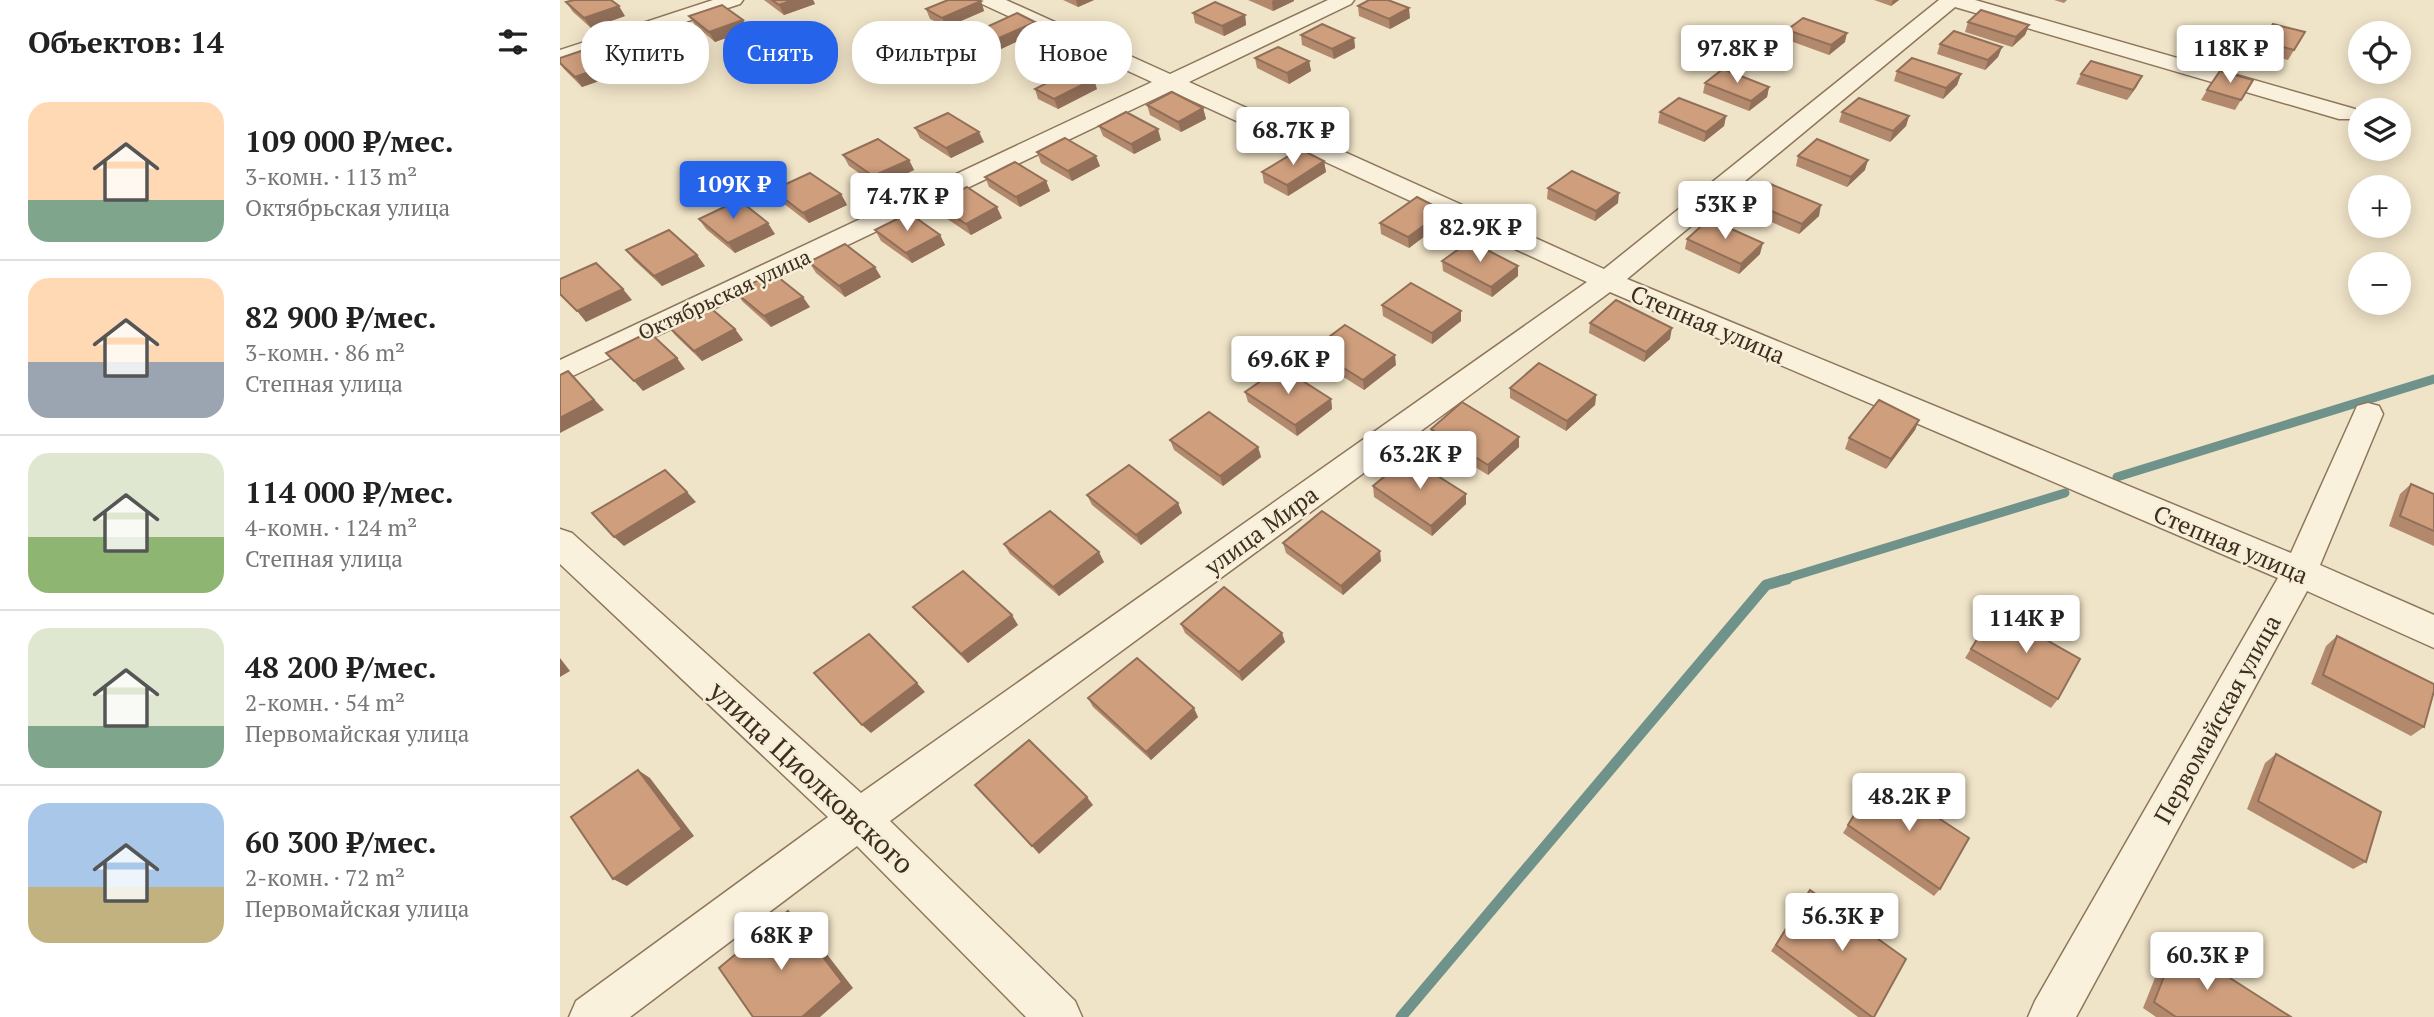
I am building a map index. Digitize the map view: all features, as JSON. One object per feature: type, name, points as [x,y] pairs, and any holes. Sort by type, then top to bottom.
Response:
[{"type":"street","points":[[560,57],[733,0]]},
{"type":"street","name":"Степная улица","points":[[989,0],[1607,281],[2300,572],[2434,632]]},
{"type":"street","name":"Октябрьская улица","points":[[560,372],[1344,0]]},
{"type":"street","points":[[1952,0],[2347,114]]},
{"type":"street","name":"улица Мира","points":[[592,1017],[859,819],[1607,281],[1952,0]]},
{"type":"street","name":"Первомайская улица","points":[[2051,1017],[2300,572],[2368,414]]},
{"type":"street","name":"улица Циолковского","points":[[560,543],[859,819],[1059,1017]]},
{"type":"building","points":[[611,0],[619,6],[584,18],[566,2]]},
{"type":"building","points":[[772,0],[793,0],[779,5]]},
{"type":"building","points":[[948,0],[981,1],[942,18],[926,9]]},
{"type":"building","points":[[1369,0],[1388,0],[1409,8],[1389,19],[1358,6]]},
{"type":"building","points":[[1215,2],[1245,15],[1222,26],[1193,13]]},
{"type":"building","points":[[722,5],[743,20],[723,21],[723,27],[709,32],[709,21],[695,21],[689,16]]},
{"type":"building","points":[[1981,10],[2029,25],[2016,37],[1968,22]]},
{"type":"building","points":[[1017,13],[1033,21],[1015,21],[1015,31],[1001,37],[1000,21]]},
{"type":"building","points":[[1803,18],[1847,33],[1831,45],[1787,30]]},
{"type":"building","points":[[1322,24],[1354,38],[1332,49],[1301,35]]},
{"type":"building","points":[[2273,24],[2305,32],[2294,50],[2262,41]]},
{"type":"building","points":[[1954,31],[2002,47],[1988,60],[1940,44]]},
{"type":"building","points":[[1278,47],[1309,61],[1287,73],[1255,58]]},
{"type":"building","points":[[581,51],[581,75],[575,77],[560,63],[560,58]]},
{"type":"building","points":[[1912,58],[1961,74],[1946,88],[1897,71]]},
{"type":"building","points":[[2091,61],[2142,76],[2133,90],[2081,74]]},
{"type":"building","points":[[1723,69],[1769,87],[1751,101],[1705,83]]},
{"type":"building","points":[[2220,71],[2253,80],[2241,100],[2207,90]]},
{"type":"building","points":[[1045,84],[1084,84],[1054,99],[1035,89]]},
{"type":"building","points":[[1172,92],[1203,108],[1178,122],[1147,105]]},
{"type":"building","points":[[1679,98],[1726,116],[1706,132],[1660,112]]},
{"type":"building","points":[[1859,98],[1909,116],[1893,131],[1842,112]]},
{"type":"building","points":[[1126,112],[1158,129],[1131,144],[1099,126]]},
{"type":"building","points":[[948,113],[979,132],[946,148],[915,128]]},
{"type":"building","points":[[1065,138],[1096,156],[1068,171],[1037,152]]},
{"type":"building","points":[[878,139],[909,160],[873,176],[843,155]]},
{"type":"building","points":[[1817,139],[1868,160],[1851,177],[1798,156]]},
{"type":"building","points":[[1300,149],[1324,161],[1287,185],[1262,172]]},
{"type":"building","points":[[1015,162],[1046,181],[1016,197],[985,177]]},
{"type":"building","points":[[1572,171],[1619,193],[1596,211],[1548,188]]},
{"type":"building","points":[[810,173],[841,194],[803,213],[773,190]]},
{"type":"building","points":[[1768,183],[1821,205],[1802,224],[1748,201]]},
{"type":"building","points":[[967,187],[997,207],[966,224],[935,203]]},
{"type":"building","points":[[1417,197],[1444,211],[1408,237],[1380,223]]},
{"type":"building","points":[[739,200],[768,223],[728,243],[699,219]]},
{"type":"building","points":[[909,213],[940,235],[906,253],[875,230]]},
{"type":"building","points":[[1709,219],[1763,243],[1741,264],[1687,239]]},
{"type":"building","points":[[669,230],[697,255],[654,276],[626,250]]},
{"type":"building","points":[[1470,241],[1518,266],[1491,287],[1442,261]]},
{"type":"building","points":[[845,244],[875,267],[839,286],[809,262]]},
{"type":"building","points":[[596,263],[623,289],[577,311],[560,294],[560,279]]},
{"type":"building","points":[[773,273],[803,297],[764,316],[735,292]]},
{"type":"building","points":[[1411,283],[1461,311],[1432,333],[1382,305]]},
{"type":"building","points":[[1616,300],[1672,328],[1646,352],[1590,323]]},
{"type":"building","points":[[706,304],[735,329],[694,351],[666,324]]},
{"type":"building","points":[[1345,325],[1395,355],[1363,380],[1313,349]]},
{"type":"building","points":[[649,332],[677,358],[634,381],[606,353]]},
{"type":"building","points":[[1539,363],[1596,395],[1567,421],[1510,388]]},
{"type":"building","points":[[1281,367],[1331,399],[1295,425],[1245,392]]},
{"type":"building","points":[[568,371],[594,400],[560,418],[560,375]]},
{"type":"building","points":[[1879,400],[1919,420],[1891,459],[1849,438]]},
{"type":"building","points":[[1462,402],[1519,437],[1488,465],[1431,429]]},
{"type":"building","points":[[1209,412],[1258,447],[1220,476],[1170,440]]},
{"type":"building","points":[[1408,457],[1466,494],[1431,526],[1373,486]]},
{"type":"building","points":[[1129,465],[1178,503],[1136,535],[1087,495]]},
{"type":"building","points":[[665,470],[687,492],[614,537],[592,513]]},
{"type":"building","points":[[2411,484],[2434,494],[2434,531],[2400,516]]},
{"type":"building","points":[[1050,511],[1099,552],[1053,587],[1004,544]]},
{"type":"building","points":[[1322,511],[1380,551],[1341,586],[1283,543]]},
{"type":"building","points":[[963,571],[1012,615],[961,654],[913,607]]},
{"type":"building","points":[[1224,587],[1282,633],[1239,672],[1181,624]]},
{"type":"building","points":[[1995,611],[2080,659],[2058,699],[1971,649]]},
{"type":"building","points":[[869,634],[917,683],[862,725],[814,673]]},
{"type":"building","points":[[2337,636],[2434,684],[2424,727],[2323,675]]},
{"type":"building","points":[[1137,658],[1194,708],[1146,752],[1088,698]]},
{"type":"building","points":[[1029,740],[1087,797],[1032,846],[975,785]]},
{"type":"building","points":[[2276,754],[2381,812],[2366,862],[2258,801]]},
{"type":"building","points":[[638,770],[682,829],[613,879],[571,817]]},
{"type":"building","points":[[1877,778],[1969,838],[1940,889],[1848,825]]},
{"type":"building","points":[[1810,890],[1906,959],[1874,1017],[1776,945]]},
{"type":"building","points":[[788,911],[842,982],[802,1017],[753,1017],[719,968]]},
{"type":"building","points":[[2177,944],[2291,1017],[2176,1017],[2154,1002]]},
{"type":"waterway","points":[[2117,477],[2434,379]]},
{"type":"waterway","points":[[1781,580],[2065,493]]},
{"type":"waterway","points":[[1401,1017],[1766,585],[1787,579]]}]
